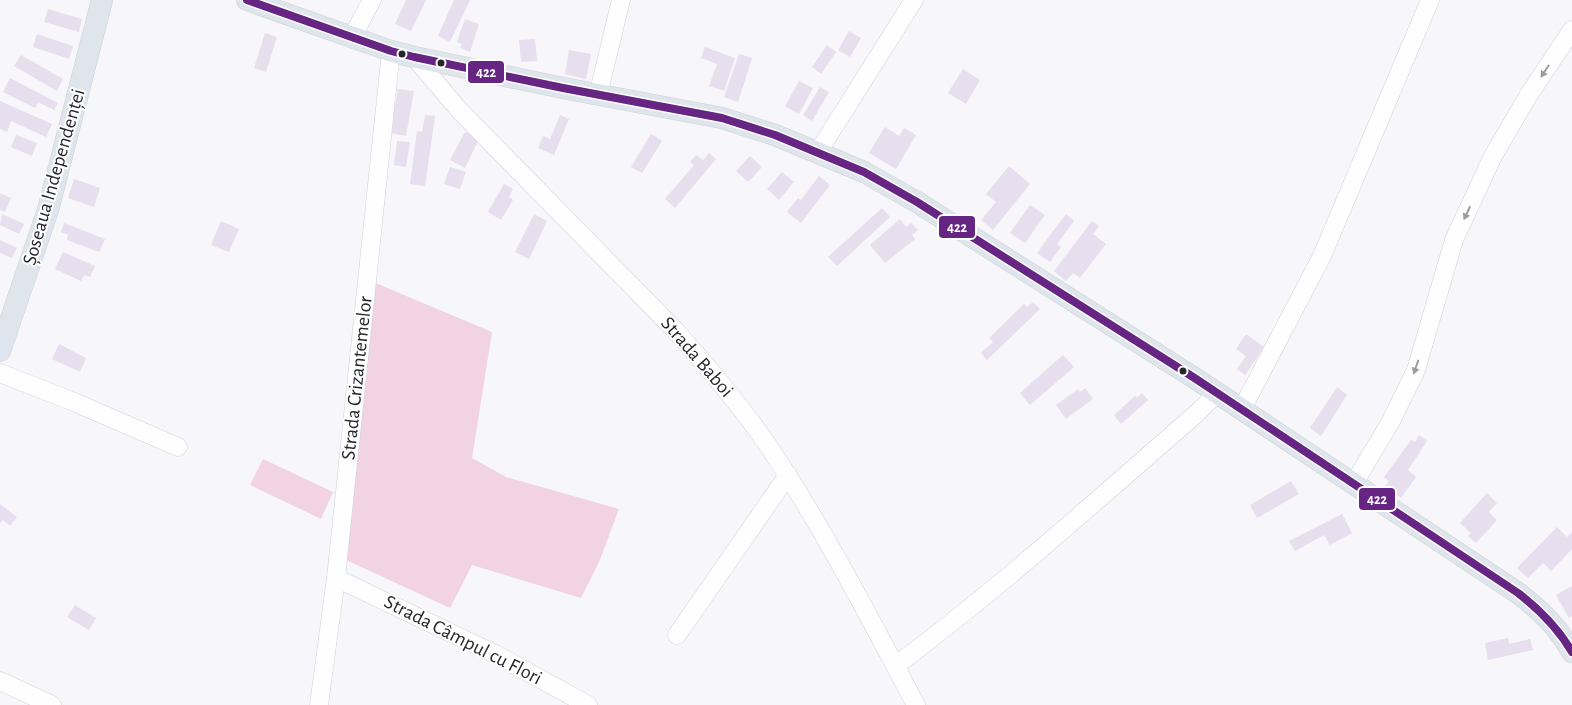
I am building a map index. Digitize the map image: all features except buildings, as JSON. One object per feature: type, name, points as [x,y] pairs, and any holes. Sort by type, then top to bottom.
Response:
[{"type":"main road","name":"Șoseaua Independenței","points":[[0,351],[48,210],[102,0]]},
{"type":"main road","points":[[247,0],[391,51],[414,57],[722,118],[775,135],[864,172],[917,202],[1242,409],[1535,606],[1564,637],[1572,652]]},
{"type":"street","points":[[352,37],[372,0]]},
{"type":"street","points":[[598,94],[621,0]]},
{"type":"street","points":[[818,152],[914,0]]},
{"type":"street","points":[[1242,409],[1322,256],[1430,0]]},
{"type":"street","points":[[1353,485],[1391,421],[1416,370],[1454,240],[1493,156],[1528,96],[1572,30]]},
{"type":"street","name":"Strada Crizantemelor","points":[[319,705],[336,578],[391,51]]},
{"type":"street","name":"Strada Baboi","points":[[414,57],[460,111],[706,365],[739,406],[788,475],[916,705]]},
{"type":"street","points":[[0,373],[74,402],[178,447]]},
{"type":"street","points":[[895,666],[1019,568],[1196,414],[1217,393]]},
{"type":"street","points":[[677,635],[788,475]]},
{"type":"street","name":"Strada Câmpul cu Flori","points":[[336,578],[495,654],[588,705]]},
{"type":"street","points":[[0,681],[52,705]]},
{"type":"shaded area","points":[[373,282],[492,332],[472,458],[506,477],[619,509],[599,562],[581,598],[472,565],[450,608],[344,559]]},
{"type":"shaded area","points":[[263,459],[333,492],[321,519],[250,485]]},
{"type":"transit line","name":"422","points":[[247,0],[391,51],[414,57],[722,118],[775,135],[864,172],[917,202],[1193,377],[1518,593],[1548,620],[1572,652]]}]
